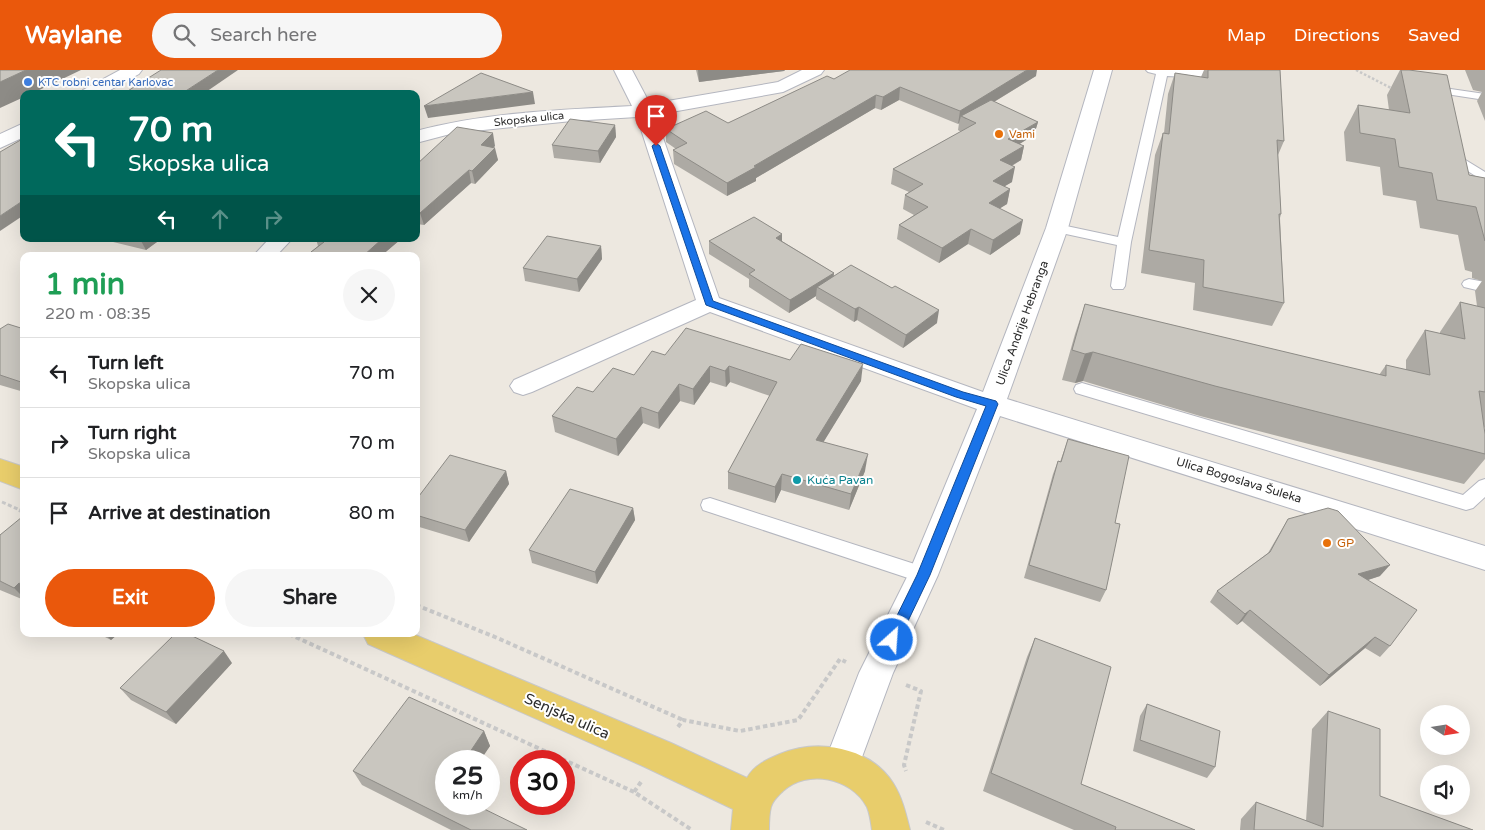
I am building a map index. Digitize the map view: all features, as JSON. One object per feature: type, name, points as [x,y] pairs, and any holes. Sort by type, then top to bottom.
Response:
[{"type":"main road","points":[[0,469],[20,477]]},
{"type":"main road","name":"Senjska ulica","points":[[386,637],[658,755],[752,815]]},
{"type":"main road","points":[[752,815],[766,782],[781,769],[800,761],[821,760],[842,764],[862,775],[878,791],[888,812],[907,826]]},
{"type":"street","points":[[96,90],[133,70]]},
{"type":"street","points":[[623,70],[644,111],[709,303]]},
{"type":"street","name":"Skopska ulica","points":[[420,135],[453,127],[572,115],[644,111],[783,88],[815,70]]},
{"type":"street","name":"Ulica Andrije Hebranga","points":[[842,764],[876,673],[924,575],[992,404],[1057,228],[1102,70]]},
{"type":"street","points":[[0,122],[20,118]]},
{"type":"street","points":[[0,142],[20,131]]},
{"type":"street","points":[[268,252],[278,242]]},
{"type":"street","points":[[524,386],[709,303],[992,404]]},
{"type":"street","name":"Ulica Bogoslava Šuleka","points":[[992,404],[1485,558]]},
{"type":"lane","points":[[1118,286],[1124,242],[1157,71],[1204,75],[1207,70]]},
{"type":"lane","points":[[1437,90],[1485,97]]},
{"type":"lane","points":[[1459,160],[1485,178]]},
{"type":"lane","points":[[1057,228],[1124,242]]},
{"type":"lane","points":[[1469,284],[1485,287]]},
{"type":"lane","points":[[1082,389],[1466,503],[1485,486]]},
{"type":"lane","points":[[710,505],[924,575]]},
{"type":"path","points":[[1356,70],[1394,89]]},
{"type":"path","points":[[0,501],[20,510]]},
{"type":"path","points":[[420,607],[496,637],[683,720],[740,731],[798,720],[840,659],[921,691],[904,765],[907,774]]},
{"type":"path","points":[[296,637],[634,792],[692,830]]},
{"type":"path","points":[[634,792],[683,720]]},
{"type":"path","points":[[907,826],[944,830]]},
{"type":"building","points":[[0,70],[26,70],[0,82]]},
{"type":"building","points":[[161,70],[218,70],[187,90],[129,90]]},
{"type":"building","points":[[850,70],[1027,70],[960,111],[900,87],[883,97],[876,95],[727,183],[673,150],[687,143],[666,129],[706,111],[728,123],[827,76],[834,79]]},
{"type":"building","points":[[1208,70],[1280,70],[1284,141],[1277,140],[1284,303],[1203,287],[1204,260],[1149,250],[1163,133],[1169,134],[1175,73],[1208,78]]},
{"type":"building","points":[[1401,70],[1447,75],[1469,175],[1485,178],[1485,241],[1476,207],[1437,200],[1432,173],[1399,167],[1395,139],[1360,133],[1358,105],[1410,113]]},
{"type":"building","points":[[481,73],[533,92],[424,106]]},
{"type":"building","points":[[991,100],[1038,122],[1008,139],[1024,146],[1000,160],[1015,167],[993,181],[1010,189],[989,203],[1023,220],[993,240],[971,229],[942,248],[899,225],[928,207],[905,195],[923,184],[893,169],[976,123],[961,116]]},
{"type":"building","points":[[570,119],[615,125],[598,151],[552,145]]},
{"type":"building","points":[[457,127],[493,133],[481,145],[495,148],[472,171],[469,170],[420,213],[420,161]]},
{"type":"building","points":[[20,140],[20,203],[0,216],[0,152]]},
{"type":"building","points":[[754,217],[782,234],[776,238],[834,273],[790,300],[749,274],[755,270],[709,241]]},
{"type":"building","points":[[547,236],[601,246],[577,279],[523,268]]},
{"type":"building","points":[[324,242],[379,242],[367,252],[311,252]]},
{"type":"building","points":[[851,265],[892,288],[895,286],[939,310],[906,335],[859,307],[855,309],[817,287]]},
{"type":"building","points":[[1460,302],[1485,308],[1485,392],[1479,391],[1485,434],[1485,454],[1215,386],[1093,352],[1085,354],[1072,350],[1085,304],[1386,376],[1386,365],[1430,375],[1425,330],[1465,339]]},
{"type":"building","points":[[8,324],[20,328],[20,382],[0,375],[0,329]]},
{"type":"building","points":[[686,328],[790,360],[801,344],[863,364],[816,440],[868,454],[851,494],[782,474],[775,487],[728,472],[777,382],[729,366],[725,371],[710,366],[693,389],[679,384],[658,413],[641,407],[616,439],[552,416],[577,387],[593,392],[613,368],[634,375],[652,351],[665,355]]},
{"type":"building","points":[[1068,439],[1129,456],[1115,523],[1120,524],[1106,590],[1029,565],[1058,461],[1061,462]]},
{"type":"building","points":[[450,455],[506,471],[465,530],[420,516],[420,495]]},
{"type":"building","points":[[570,489],[633,508],[595,572],[529,550]]},
{"type":"building","points":[[1328,508],[1338,511],[1390,565],[1358,574],[1417,610],[1390,646],[1375,637],[1329,675],[1250,610],[1245,614],[1217,591],[1270,552],[1288,519]]},
{"type":"building","points":[[20,519],[20,584],[14,588],[0,581],[0,535]]},
{"type":"building","points":[[172,637],[194,637],[224,651],[166,712],[120,688]]},
{"type":"building","points":[[1035,638],[1111,667],[1081,784],[1195,830],[1115,830],[1116,827],[991,773]]},
{"type":"building","points":[[409,697],[484,731],[471,750],[435,750],[435,812],[353,771]]},
{"type":"building","points":[[1147,704],[1220,731],[1215,767],[1140,740]]},
{"type":"building","points":[[1328,711],[1380,729],[1380,796],[1420,811],[1420,815],[1432,815],[1473,830],[1254,830],[1256,802],[1323,827]]},
{"type":"building","points":[[441,815],[496,815],[527,830],[471,830]]},
{"type":"place","name":"KTC robni centar Karlovac","points":[[28,82]]},
{"type":"place","name":"Vami","points":[[999,134]]},
{"type":"place","name":"Kuća Pavan","points":[[797,480]]},
{"type":"place","name":"GP","points":[[1327,543]]},
{"type":"route","points":[[656,146],[709,303],[992,404],[924,575],[892,640]]}]
